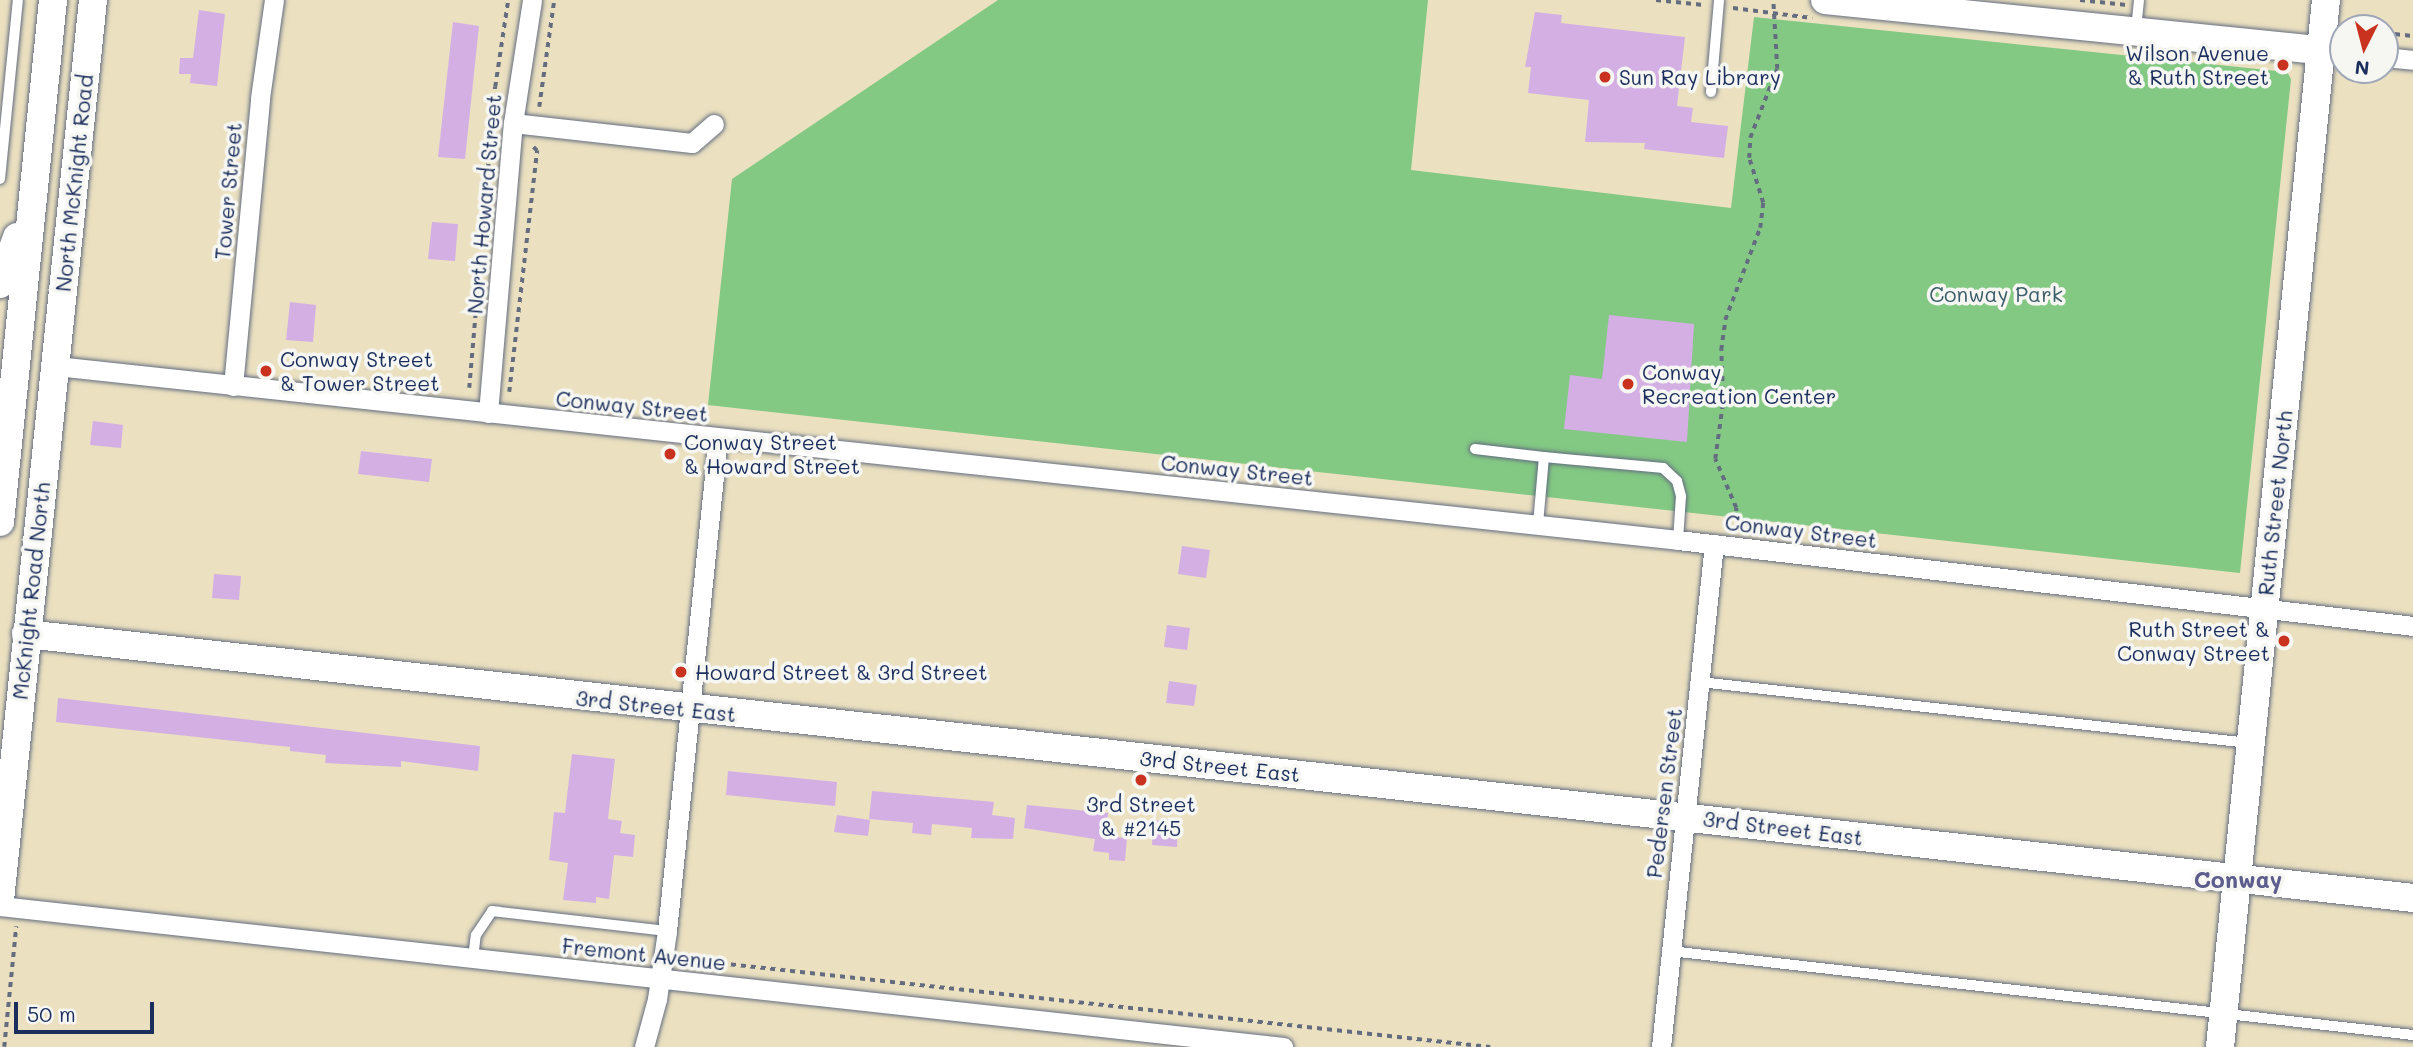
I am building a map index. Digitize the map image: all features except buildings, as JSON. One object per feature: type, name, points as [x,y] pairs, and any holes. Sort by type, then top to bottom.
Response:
[{"type":"street","name":"North McKnight Road","points":[[9,359],[38,156],[53,0]]},
{"type":"street","name":"North McKnight Road","points":[[56,366],[93,0]]},
{"type":"street","name":"Tower Street","points":[[233,386],[260,98],[274,0]]},
{"type":"street","name":"North Howard Street","points":[[488,413],[513,123],[532,0]]},
{"type":"street","points":[[1825,0],[2329,51]]},
{"type":"street","name":"Ruth Street North","points":[[2326,0],[2329,31]]},
{"type":"street","name":"Ruth Street North","points":[[2220,1047],[2264,609],[2329,68]]},
{"type":"street","points":[[513,123],[692,143],[714,124]]},
{"type":"street","points":[[0,284],[15,248],[38,156]]},
{"type":"street","points":[[9,359],[56,366]]},
{"type":"street","name":"McKnight Road North","points":[[0,522],[9,359]]},
{"type":"street","name":"Conway Street","points":[[56,366],[1538,524],[2413,626]]},
{"type":"street","name":"McKnight Road North","points":[[0,900],[56,366]]},
{"type":"street","points":[[644,1047],[661,978],[667,930],[718,438]]},
{"type":"street","name":"Pedersen Street","points":[[1661,1047],[1682,816],[1700,682],[1714,544]]},
{"type":"street","name":"3rd Street East","points":[[26,634],[691,710],[1682,816],[2413,898]]},
{"type":"street","name":"Fremont Avenue","points":[[0,906],[1283,1047]]},
{"type":"lane","points":[[0,179],[18,0]]},
{"type":"lane","points":[[1711,92],[1719,0]]},
{"type":"lane","points":[[2135,33],[2139,0]]},
{"type":"lane","points":[[1475,449],[1663,468],[1677,481],[1681,496],[1678,540]]},
{"type":"lane","points":[[1538,524],[1544,457]]},
{"type":"lane","points":[[1700,682],[2252,744]]},
{"type":"lane","points":[[473,958],[476,935],[492,911],[667,930]]},
{"type":"lane","points":[[1670,951],[2413,1035]]},
{"type":"path","points":[[469,388],[494,101],[508,0]]},
{"type":"path","points":[[537,108],[554,0]]},
{"type":"path","points":[[1736,521],[1736,508],[1715,459],[1723,401],[1721,350],[1725,320],[1760,228],[1763,203],[1749,158],[1750,138],[1777,69],[1773,0]]},
{"type":"path","points":[[509,392],[537,151],[533,147]]},
{"type":"path","points":[[681,959],[1490,1047]]},
{"type":"green space","name":"Conway Park","points":[[998,0],[1428,0],[1411,170],[1731,208],[1754,17],[2287,72],[2291,79],[2240,573],[708,405],[732,179]]},
{"type":"place","name":"Wilson Avenue & Ruth Street","points":[[2283,65]]},
{"type":"place","name":"Sun Ray Library","points":[[1605,77]]},
{"type":"place","name":"Conway Street & Tower Street","points":[[266,371]]},
{"type":"place","name":"Conway Recreation Center","points":[[1628,384]]},
{"type":"place","name":"Conway Street & Howard Street","points":[[670,454]]},
{"type":"place","name":"Ruth Street & Conway Street","points":[[2284,641]]},
{"type":"place","name":"Howard Street & 3rd Street","points":[[681,672]]},
{"type":"place","name":"3rd Street & #2145","points":[[1141,780]]},
{"type":"district","name":"Conway","points":[[2238,879]]}]
